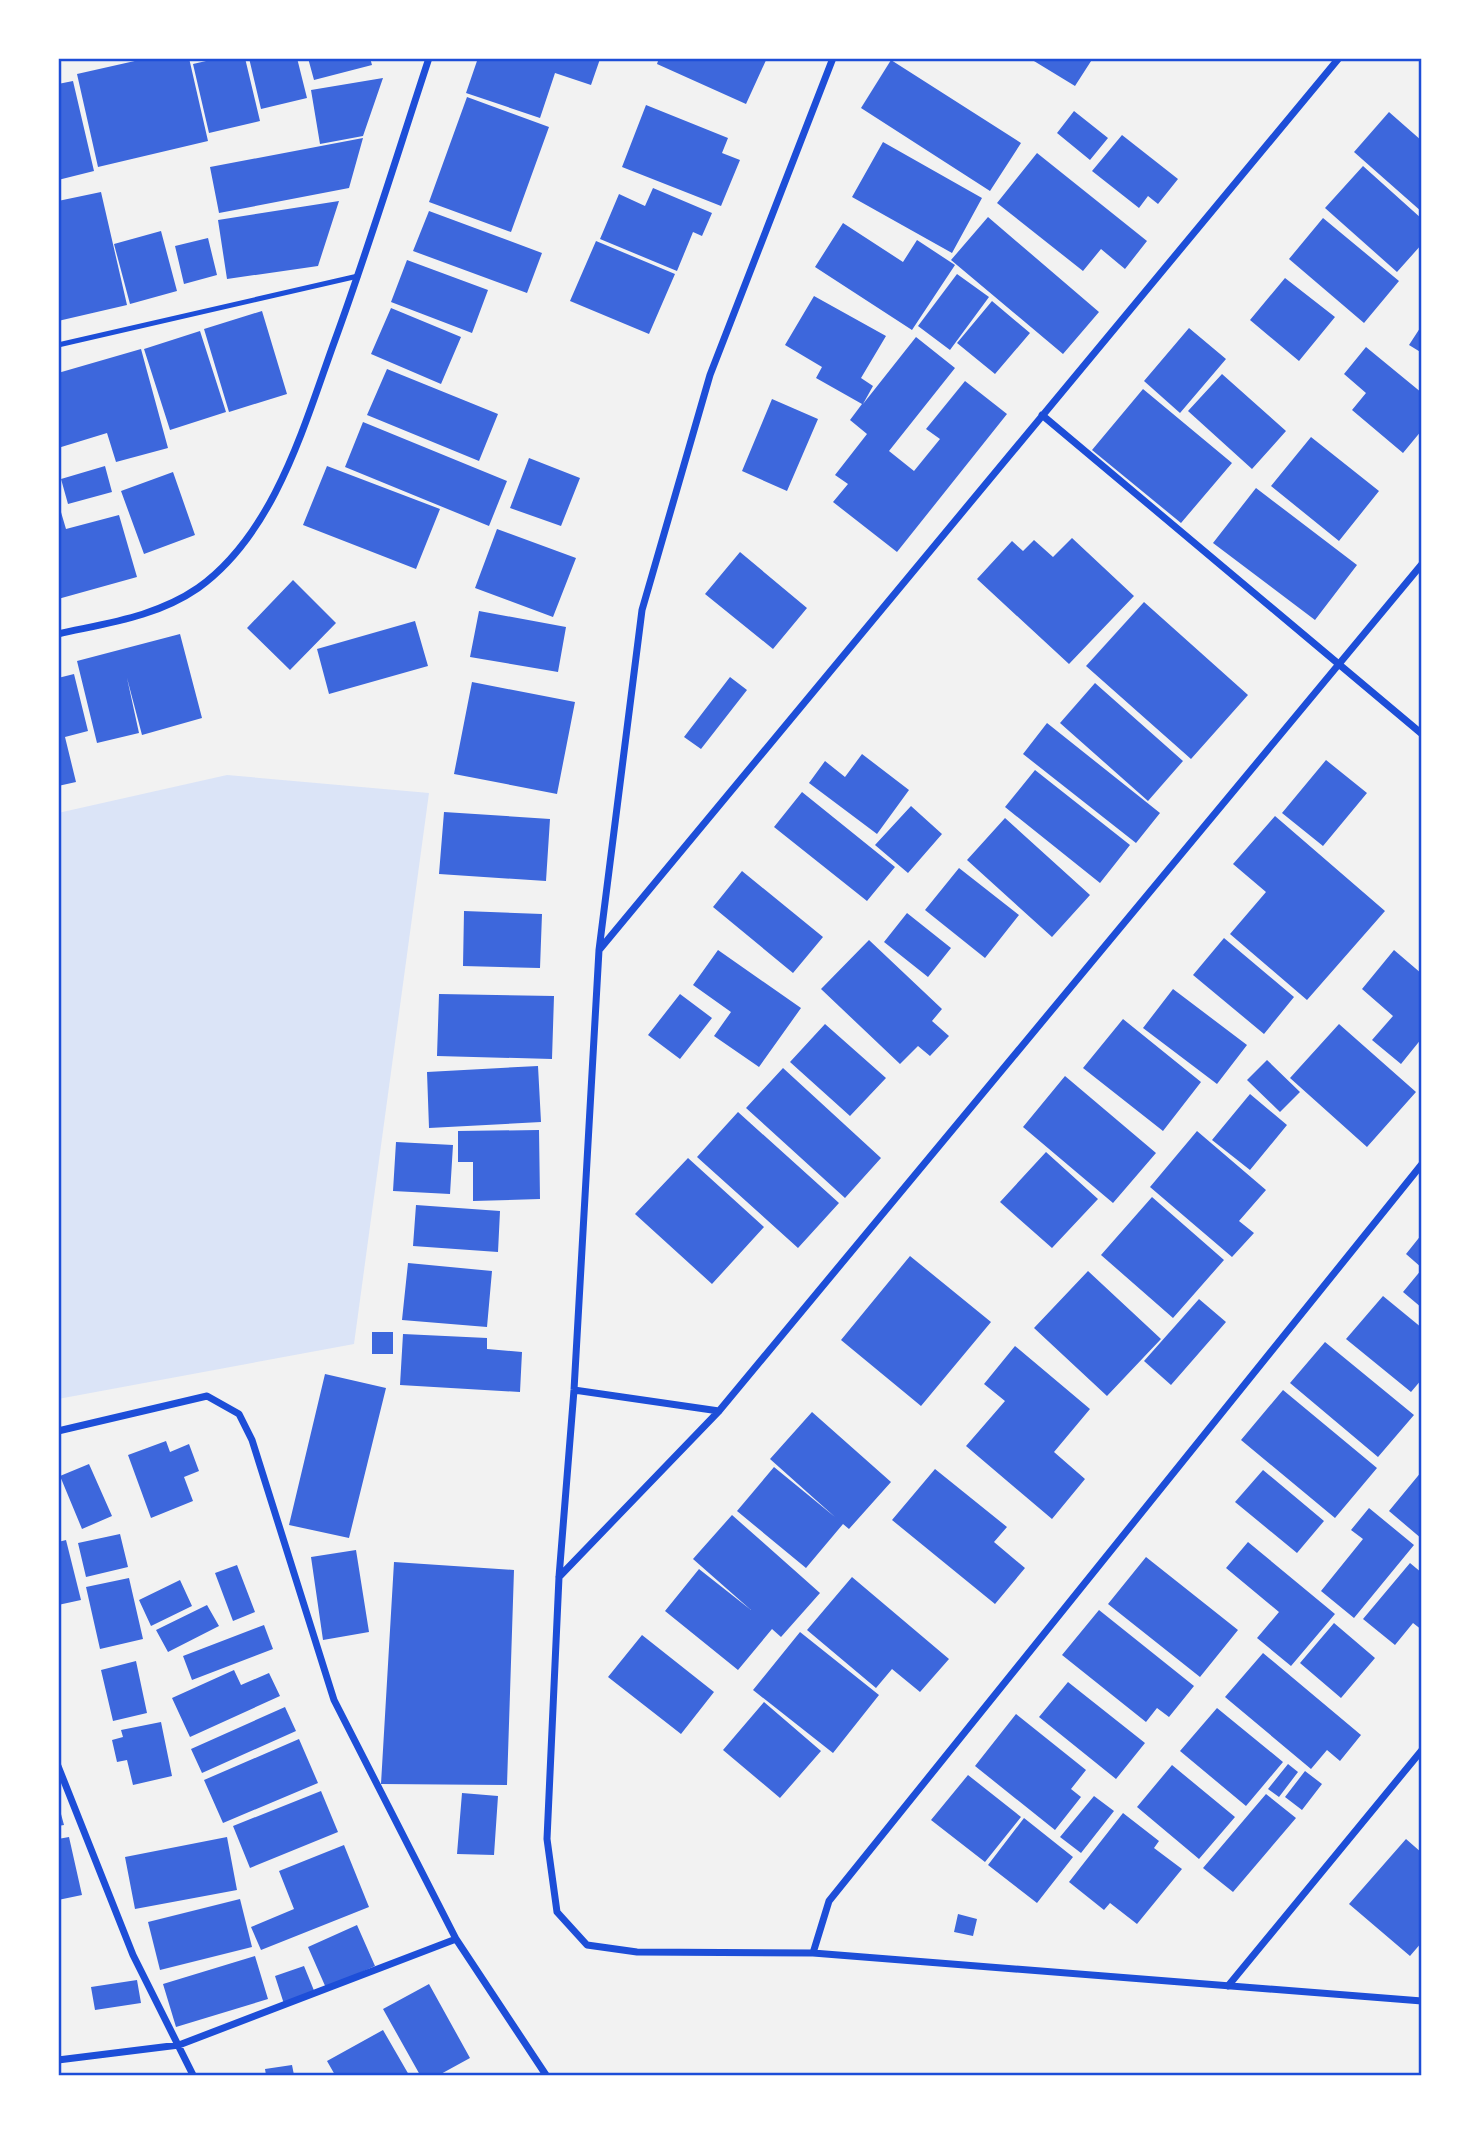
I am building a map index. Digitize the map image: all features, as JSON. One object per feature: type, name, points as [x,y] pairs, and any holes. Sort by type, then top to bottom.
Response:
[{"type":"street","points":[[58,634],[159,611],[199,587],[238,547],[265,511],[287,471],[358,276],[429,58]]},
{"type":"street","points":[[834,58],[710,375],[642,610],[599,950],[574,1390],[559,1577],[547,1839],[557,1912],[587,1945],[637,1952],[813,1953],[1422,2001]]},
{"type":"street","points":[[599,950],[1339,58]]},
{"type":"street","points":[[1042,415],[1422,734]]},
{"type":"street","points":[[559,1577],[719,1410],[1422,564]]},
{"type":"street","points":[[813,1953],[829,1901],[1422,1164]]},
{"type":"street","points":[[574,1390],[719,1410]]},
{"type":"street","points":[[58,1431],[207,1396],[239,1413],[252,1440],[334,1700],[456,1939],[545,2075]]},
{"type":"street","points":[[1228,1986],[1422,1750]]},
{"type":"street","points":[[58,1766],[133,1955],[193,2075]]},
{"type":"street","points":[[58,2060],[178,2045],[456,1939]]},
{"type":"lane","points":[[58,345],[358,276]]},
{"type":"shaded area","points":[[227,775],[429,793],[354,1344],[58,1399],[58,813]]},
{"type":"building","points":[[148,58],[189,58],[208,141],[98,167],[77,74]]},
{"type":"building","points":[[219,58],[245,58],[260,121],[209,133],[193,64]]},
{"type":"building","points":[[249,58],[297,58],[307,98],[261,109]]},
{"type":"building","points":[[308,58],[370,58],[372,65],[314,80]]},
{"type":"building","points":[[478,58],[600,59],[591,85],[555,73],[540,118],[466,93]]},
{"type":"building","points":[[659,58],[767,58],[746,104],[657,64]]},
{"type":"building","points":[[1029,58],[1093,58],[1075,86]]},
{"type":"building","points":[[891,60],[1021,143],[990,191],[861,108]]},
{"type":"building","points":[[383,78],[363,136],[320,144],[311,90]]},
{"type":"building","points":[[73,81],[94,171],[58,180],[58,84]]},
{"type":"building","points":[[467,97],[549,127],[511,232],[429,202]]},
{"type":"building","points":[[646,105],[728,138],[722,153],[740,160],[721,206],[622,167]]},
{"type":"building","points":[[1074,111],[1108,138],[1090,160],[1057,133]]},
{"type":"building","points":[[1389,112],[1422,141],[1422,212],[1354,152]]},
{"type":"building","points":[[1122,135],[1178,179],[1158,204],[1148,196],[1139,208],[1092,171]]},
{"type":"building","points":[[363,138],[349,188],[219,213],[210,167]]},
{"type":"building","points":[[883,142],[982,198],[952,253],[852,197]]},
{"type":"building","points":[[1037,153],[1147,241],[1125,269],[1101,249],[1083,271],[997,203]]},
{"type":"building","points":[[1363,166],[1422,219],[1422,244],[1397,272],[1325,208]]},
{"type":"building","points":[[653,188],[712,213],[702,236],[693,232],[677,271],[600,239],[619,194],[645,206]]},
{"type":"building","points":[[101,192],[127,305],[58,321],[58,201]]},
{"type":"building","points":[[339,201],[318,266],[227,279],[218,220]]},
{"type":"building","points":[[429,211],[542,253],[527,293],[413,251]]},
{"type":"building","points":[[988,217],[1099,312],[1063,354],[951,260]]},
{"type":"building","points":[[1323,218],[1399,281],[1364,323],[1289,259]]},
{"type":"building","points":[[843,223],[903,262],[917,240],[955,265],[912,330],[815,267]]},
{"type":"building","points":[[161,231],[177,291],[130,304],[114,244]]},
{"type":"building","points":[[208,238],[217,275],[184,284],[175,246]]},
{"type":"building","points":[[596,241],[675,274],[649,334],[570,301]]},
{"type":"building","points":[[407,260],[488,290],[472,333],[391,302]]},
{"type":"building","points":[[957,274],[989,297],[950,350],[918,326]]},
{"type":"building","points":[[1285,278],[1335,317],[1299,361],[1250,320]]},
{"type":"building","points":[[814,296],[886,336],[861,378],[873,386],[863,404],[916,337],[955,368],[889,451],[914,471],[940,439],[926,429],[965,381],[1007,414],[897,552],[833,502],[848,484],[835,475],[867,434],[850,420],[862,404],[816,378],[822,367],[785,345]]},
{"type":"building","points":[[992,301],[1030,333],[995,374],[957,343]]},
{"type":"building","points":[[391,308],[461,337],[441,384],[371,354]]},
{"type":"building","points":[[262,311],[287,394],[229,412],[204,329]]},
{"type":"building","points":[[1422,325],[1422,353],[1409,345]]},
{"type":"building","points":[[1189,328],[1226,359],[1180,413],[1144,381]]},
{"type":"building","points":[[200,331],[226,412],[170,430],[144,349]]},
{"type":"building","points":[[1366,347],[1422,393],[1422,430],[1403,453],[1352,410],[1366,393],[1344,374]]},
{"type":"building","points":[[141,349],[168,448],[116,462],[107,433],[58,448],[58,373]]},
{"type":"building","points":[[387,369],[498,414],[479,461],[367,415]]},
{"type":"building","points":[[1222,374],[1286,431],[1252,469],[1188,411]]},
{"type":"building","points":[[1143,389],[1232,463],[1181,523],[1092,450]]},
{"type":"building","points":[[772,399],[818,419],[787,491],[742,471]]},
{"type":"building","points":[[363,422],[507,481],[489,526],[345,467]]},
{"type":"building","points":[[1311,437],[1379,491],[1339,541],[1271,486]]},
{"type":"building","points":[[529,458],[580,478],[561,526],[510,508]]},
{"type":"building","points":[[105,466],[112,492],[68,504],[61,479]]},
{"type":"building","points":[[327,466],[440,509],[416,569],[303,525]]},
{"type":"building","points":[[173,472],[195,535],[144,554],[121,491]]},
{"type":"building","points":[[1256,488],[1357,565],[1315,620],[1213,543]]},
{"type":"building","points":[[58,502],[66,529],[119,515],[137,577],[58,599]]},
{"type":"building","points":[[497,529],[576,558],[553,617],[475,588]]},
{"type":"building","points":[[1072,538],[1134,596],[1069,664],[977,579],[1012,541],[1023,551],[1034,540],[1053,557]]},
{"type":"building","points":[[740,552],[807,608],[773,649],[705,594]]},
{"type":"building","points":[[293,580],[336,623],[290,670],[247,628]]},
{"type":"building","points":[[1144,602],[1248,695],[1191,759],[1086,666]]},
{"type":"building","points":[[479,611],[566,627],[558,672],[470,657]]},
{"type":"building","points":[[415,621],[428,666],[329,694],[317,649]]},
{"type":"building","points":[[180,634],[202,718],[142,735],[127,678],[139,733],[97,743],[77,661]]},
{"type":"building","points":[[74,674],[88,731],[65,737],[76,782],[58,786],[58,678]]},
{"type":"building","points":[[730,677],[747,690],[701,749],[684,737]]},
{"type":"building","points":[[472,682],[575,702],[557,794],[454,774]]},
{"type":"building","points":[[1095,683],[1183,761],[1148,801],[1060,723]]},
{"type":"building","points":[[1047,723],[1160,813],[1136,843],[1023,754]]},
{"type":"building","points":[[862,754],[909,790],[877,834],[809,783],[825,761],[845,777]]},
{"type":"building","points":[[1326,760],[1367,793],[1323,846],[1282,813]]},
{"type":"building","points":[[1035,770],[1130,845],[1100,883],[1005,807]]},
{"type":"building","points":[[802,792],[895,867],[867,901],[774,827]]},
{"type":"building","points":[[911,806],[942,834],[908,873],[875,845]]},
{"type":"building","points":[[444,812],[550,819],[546,881],[439,874]]},
{"type":"building","points":[[1275,816],[1385,911],[1307,1000],[1230,934],[1266,892],[1233,864]]},
{"type":"building","points":[[1005,818],[1090,895],[1052,937],[967,860]]},
{"type":"building","points":[[959,868],[1019,915],[985,958],[925,910]]},
{"type":"building","points":[[742,871],[823,937],[793,973],[713,907]]},
{"type":"building","points":[[464,911],[542,914],[540,968],[463,966]]},
{"type":"building","points":[[907,913],[951,948],[928,977],[884,942]]},
{"type":"building","points":[[1224,938],[1294,997],[1264,1034],[1193,975]]},
{"type":"building","points":[[869,940],[942,1009],[932,1021],[949,1036],[930,1056],[918,1046],[900,1064],[821,989]]},
{"type":"building","points":[[718,950],[801,1008],[759,1067],[714,1036],[731,1012],[693,985]]},
{"type":"building","points":[[1394,950],[1422,974],[1422,1038],[1401,1064],[1372,1040],[1393,1016],[1362,989]]},
{"type":"building","points":[[1173,989],[1247,1045],[1217,1084],[1143,1028]]},
{"type":"building","points":[[439,994],[554,996],[552,1059],[437,1056]]},
{"type":"building","points":[[680,994],[712,1018],[680,1059],[648,1035]]},
{"type":"building","points":[[1123,1019],[1201,1082],[1163,1131],[1083,1068]]},
{"type":"building","points":[[825,1024],[886,1078],[850,1116],[790,1062]]},
{"type":"building","points":[[1339,1024],[1416,1092],[1367,1147],[1290,1078]]},
{"type":"building","points":[[1267,1060],[1300,1092],[1280,1112],[1247,1080]]},
{"type":"building","points":[[538,1066],[541,1122],[429,1128],[427,1072]]},
{"type":"building","points":[[783,1068],[881,1158],[845,1198],[746,1108]]},
{"type":"building","points":[[1065,1076],[1156,1153],[1113,1203],[1023,1127]]},
{"type":"building","points":[[1250,1094],[1287,1125],[1250,1170],[1212,1140]]},
{"type":"building","points":[[738,1112],[839,1203],[798,1248],[697,1157]]},
{"type":"building","points":[[539,1130],[540,1199],[473,1201],[473,1162],[458,1162],[458,1131]]},
{"type":"building","points":[[1197,1131],[1266,1190],[1239,1221],[1254,1233],[1232,1257],[1150,1187]]},
{"type":"building","points":[[396,1142],[453,1145],[450,1194],[393,1191]]},
{"type":"building","points":[[1046,1152],[1098,1199],[1052,1248],[1000,1202]]},
{"type":"building","points":[[688,1158],[764,1227],[712,1284],[635,1214]]},
{"type":"building","points":[[1152,1197],[1224,1260],[1173,1318],[1101,1255]]},
{"type":"building","points":[[416,1205],[500,1211],[498,1252],[413,1246]]},
{"type":"building","points":[[1422,1234],[1422,1268],[1406,1254]]},
{"type":"building","points":[[910,1256],[991,1322],[921,1406],[841,1340]]},
{"type":"building","points":[[408,1263],[492,1271],[487,1327],[402,1320]]},
{"type":"building","points":[[1422,1269],[1422,1308],[1403,1292]]},
{"type":"building","points":[[1088,1271],[1161,1339],[1107,1396],[1034,1328]]},
{"type":"building","points":[[1383,1296],[1422,1328],[1422,1379],[1411,1392],[1346,1339]]},
{"type":"building","points":[[1199,1299],[1226,1322],[1171,1385],[1144,1361]]},
{"type":"building","points":[[372,1332],[393,1332],[393,1354],[372,1354]]},
{"type":"building","points":[[403,1334],[487,1338],[487,1349],[522,1352],[520,1392],[400,1385]]},
{"type":"building","points":[[1325,1342],[1414,1415],[1378,1457],[1290,1383]]},
{"type":"building","points":[[1015,1346],[1090,1409],[1054,1452],[1085,1479],[1052,1519],[966,1446],[1005,1401],[984,1384]]},
{"type":"building","points":[[325,1374],[386,1388],[349,1538],[289,1525]]},
{"type":"building","points":[[1283,1390],[1377,1468],[1335,1518],[1241,1440]]},
{"type":"building","points":[[812,1412],[891,1482],[849,1529],[843,1524],[806,1568],[737,1511],[774,1467],[835,1517],[770,1459]]},
{"type":"building","points":[[166,1441],[170,1452],[189,1444],[199,1471],[184,1477],[193,1501],[151,1518],[128,1455]]},
{"type":"building","points":[[89,1464],[112,1516],[82,1529],[60,1476]]},
{"type":"building","points":[[935,1469],[1007,1527],[994,1542],[1025,1568],[995,1604],[892,1520]]},
{"type":"building","points":[[1263,1470],[1324,1521],[1297,1553],[1235,1502]]},
{"type":"building","points":[[1422,1471],[1422,1539],[1389,1511]]},
{"type":"building","points":[[1369,1508],[1414,1545],[1354,1618],[1321,1591],[1363,1539],[1351,1530]]},
{"type":"building","points":[[732,1515],[820,1593],[781,1637],[772,1629],[738,1670],[665,1611],[699,1569],[751,1610],[693,1559]]},
{"type":"building","points":[[120,1534],[128,1567],[86,1577],[78,1543]]},
{"type":"building","points":[[66,1540],[81,1600],[58,1605],[58,1542]]},
{"type":"building","points":[[1248,1542],[1335,1614],[1291,1666],[1257,1638],[1279,1612],[1226,1568]]},
{"type":"building","points":[[356,1550],[369,1632],[323,1640],[311,1557]]},
{"type":"building","points":[[1146,1557],[1238,1630],[1200,1677],[1108,1604]]},
{"type":"building","points":[[394,1562],[514,1570],[507,1785],[381,1784]]},
{"type":"building","points":[[1410,1563],[1422,1573],[1422,1630],[1413,1623],[1395,1645],[1363,1619]]},
{"type":"building","points":[[237,1565],[255,1612],[233,1621],[215,1573]]},
{"type":"building","points":[[852,1577],[949,1659],[920,1692],[892,1669],[876,1688],[807,1630]]},
{"type":"building","points":[[129,1578],[143,1639],[100,1649],[86,1587]]},
{"type":"building","points":[[180,1580],[192,1606],[151,1626],[139,1600]]},
{"type":"building","points":[[207,1605],[219,1626],[168,1652],[156,1630]]},
{"type":"building","points":[[1099,1610],[1194,1686],[1169,1717],[1157,1708],[1146,1722],[1062,1655]]},
{"type":"building","points":[[1334,1623],[1375,1658],[1341,1698],[1300,1663]]},
{"type":"building","points":[[264,1625],[273,1649],[192,1680],[183,1656]]},
{"type":"building","points":[[800,1632],[879,1695],[833,1753],[753,1690]]},
{"type":"building","points":[[642,1635],[714,1692],[681,1734],[608,1677]]},
{"type":"building","points":[[1263,1653],[1361,1735],[1340,1761],[1327,1750],[1311,1769],[1225,1697]]},
{"type":"building","points":[[136,1661],[147,1713],[113,1721],[101,1670]]},
{"type":"building","points":[[234,1670],[241,1685],[269,1673],[280,1696],[190,1737],[172,1698]]},
{"type":"building","points":[[1068,1682],[1145,1743],[1116,1779],[1039,1717]]},
{"type":"building","points":[[764,1702],[821,1751],[780,1798],[723,1750]]},
{"type":"building","points":[[285,1707],[296,1731],[202,1773],[191,1749]]},
{"type":"building","points":[[1217,1708],[1283,1762],[1246,1806],[1180,1751]]},
{"type":"building","points":[[1016,1714],[1086,1770],[1071,1789],[1081,1797],[1055,1830],[975,1766]]},
{"type":"building","points":[[161,1722],[172,1776],[133,1785],[127,1760],[117,1762],[112,1740],[123,1737],[121,1730]]},
{"type":"building","points":[[299,1739],[318,1783],[223,1823],[204,1780]]},
{"type":"building","points":[[1288,1764],[1298,1772],[1279,1797],[1268,1789]]},
{"type":"building","points":[[1172,1765],[1235,1817],[1199,1859],[1137,1807]]},
{"type":"building","points":[[1305,1771],[1322,1784],[1302,1810],[1285,1797]]},
{"type":"building","points":[[968,1775],[1021,1817],[985,1862],[931,1820]]},
{"type":"building","points":[[321,1791],[338,1832],[250,1868],[233,1826]]},
{"type":"building","points":[[462,1793],[498,1796],[494,1855],[457,1854]]},
{"type":"building","points":[[1266,1794],[1296,1818],[1233,1892],[1203,1868]]},
{"type":"building","points":[[1094,1796],[1114,1811],[1081,1853],[1060,1837]]},
{"type":"building","points":[[58,1803],[64,1825],[58,1826]]},
{"type":"building","points":[[1123,1813],[1159,1841],[1154,1848],[1182,1869],[1137,1924],[1110,1903],[1104,1910],[1069,1882]]},
{"type":"building","points":[[1024,1818],[1073,1857],[1037,1903],[988,1865]]},
{"type":"building","points":[[69,1837],[82,1895],[58,1900],[58,1839]]},
{"type":"building","points":[[227,1837],[237,1890],[135,1909],[125,1857]]},
{"type":"building","points":[[1406,1839],[1422,1853],[1422,1942],[1410,1956],[1349,1904]]},
{"type":"building","points":[[344,1845],[369,1907],[261,1950],[251,1927],[294,1909],[279,1871]]},
{"type":"building","points":[[240,1899],[252,1947],[160,1970],[148,1922]]},
{"type":"building","points":[[958,1914],[977,1919],[973,1936],[954,1932]]},
{"type":"building","points":[[357,1925],[375,1966],[326,1988],[308,1947]]},
{"type":"building","points":[[255,1956],[268,1999],[176,2027],[163,1984]]},
{"type":"building","points":[[304,1966],[315,1993],[284,2004],[275,1976]]},
{"type":"building","points":[[137,1980],[141,2003],[95,2010],[91,1987]]},
{"type":"building","points":[[429,1984],[470,2058],[439,2075],[420,2075],[383,2009]]},
{"type":"building","points":[[383,2030],[409,2075],[335,2075],[327,2061]]},
{"type":"building","points":[[292,2065],[294,2075],[266,2075],[265,2069]]}]
